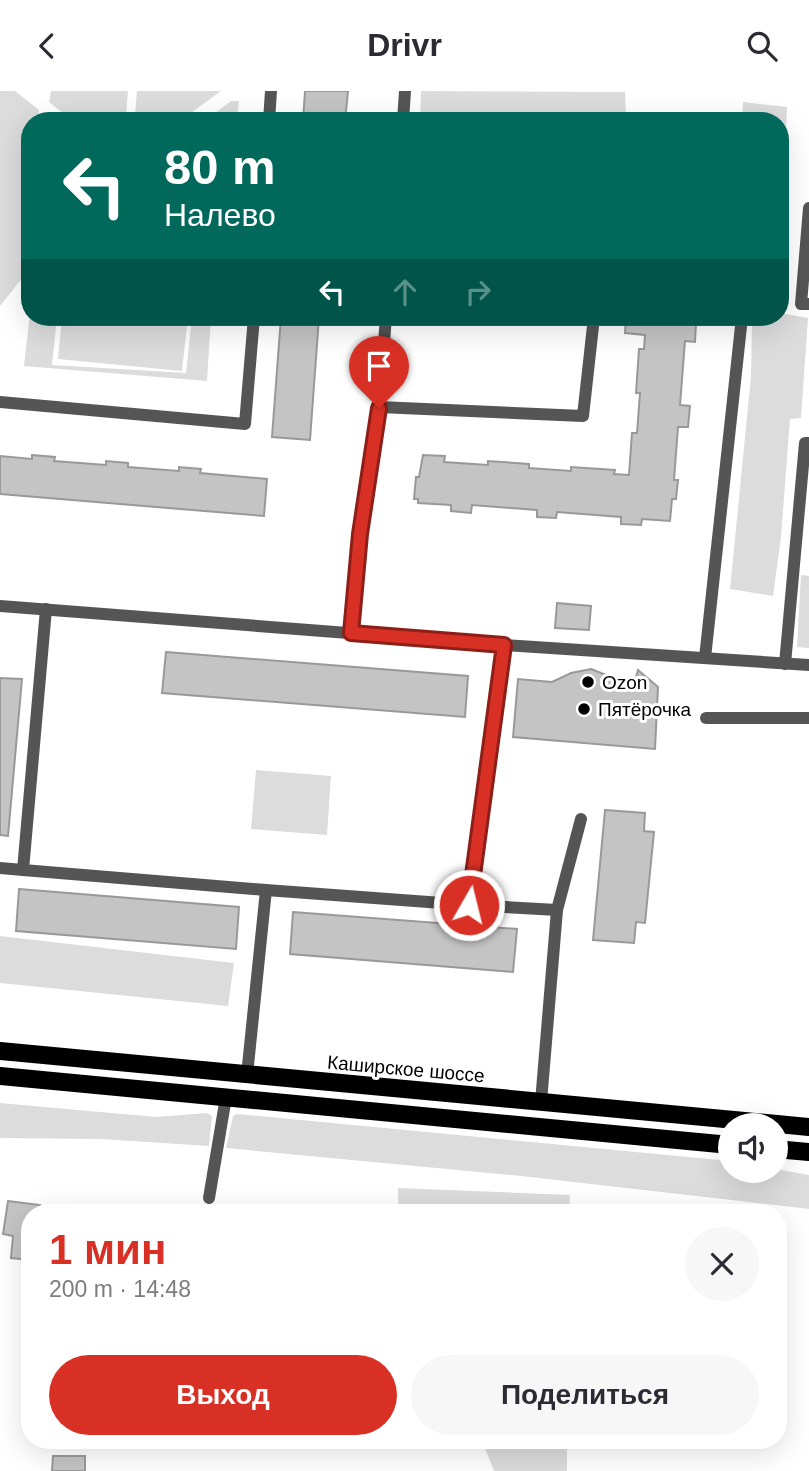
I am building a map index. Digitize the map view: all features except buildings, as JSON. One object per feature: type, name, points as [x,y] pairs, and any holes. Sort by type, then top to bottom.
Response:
[{"type":"main road","name":"Каширское шоссе","points":[[0,1051],[809,1127]]},
{"type":"main road","points":[[0,1076],[718,1144]]},
{"type":"main road","points":[[788,1150],[809,1152]]},
{"type":"lane","points":[[270,112],[271,91]]},
{"type":"lane","points":[[404,112],[405,91]]},
{"type":"lane","points":[[809,208],[801,304],[809,304]]},
{"type":"lane","points":[[0,402],[245,424],[253,326]]},
{"type":"lane","points":[[351,633],[360,534],[379,408],[385,326]]},
{"type":"lane","points":[[379,408],[583,416],[593,326]]},
{"type":"lane","points":[[705,658],[741,326]]},
{"type":"lane","points":[[785,664],[805,443],[809,443]]},
{"type":"lane","points":[[794,560],[809,562]]},
{"type":"lane","points":[[0,606],[809,666]]},
{"type":"lane","points":[[23,870],[46,609]]},
{"type":"lane","points":[[469,905],[504,645]]},
{"type":"lane","points":[[706,718],[809,718]]},
{"type":"lane","points":[[541,1102],[557,910],[581,819]]},
{"type":"lane","points":[[0,868],[557,910]]},
{"type":"lane","points":[[247,1075],[266,890]]},
{"type":"lane","points":[[209,1198],[226,1097]]},
{"type":"shaded area","points":[[0,91],[15,91],[39,110],[21,112],[21,280],[0,306]]},
{"type":"shaded area","points":[[51,91],[128,91],[126,112],[62,112],[49,102]]},
{"type":"shaded area","points":[[137,91],[221,91],[192,112],[135,112]]},
{"type":"shaded area","points":[[421,91],[625,92],[626,112],[420,112]]},
{"type":"shaded area","points":[[231,101],[239,101],[238,112],[217,112]]},
{"type":"shaded area","points":[[743,102],[787,107],[787,112],[742,112]]},
{"type":"shaded area","points":[[789,314],[808,318],[801,418],[790,419],[781,537],[773,596],[730,589],[751,377],[752,326],[789,326]]},
{"type":"shaded area","points":[[29,326],[56,326],[52,365],[186,373],[191,326],[210,326],[207,381],[24,366]]},
{"type":"shaded area","points":[[61,326],[187,326],[182,371],[58,359]]},
{"type":"shaded area","points":[[801,575],[809,576],[809,648],[797,647]]},
{"type":"shaded area","points":[[256,770],[331,776],[327,835],[251,829]]},
{"type":"shaded area","points":[[0,936],[234,963],[228,1006],[0,983]]},
{"type":"shaded area","points":[[0,1103],[156,1117],[207,1113],[212,1116],[209,1146],[101,1139],[0,1138]]},
{"type":"shaded area","points":[[237,1114],[718,1160],[718,1183],[788,1183],[788,1171],[809,1175],[809,1209],[787,1206],[787,1204],[765,1204],[521,1176],[226,1148],[233,1116]]},
{"type":"shaded area","points":[[398,1188],[570,1195],[570,1204],[398,1204]]},
{"type":"shaded area","points":[[485,1449],[567,1449],[567,1471],[494,1471]]},
{"type":"place","name":"Ozon","points":[[588,682]]},
{"type":"place","name":"Пятёрочка","points":[[584,709]]},
{"type":"route","points":[[379,408],[360,534],[351,633],[504,645],[469,905]]}]
